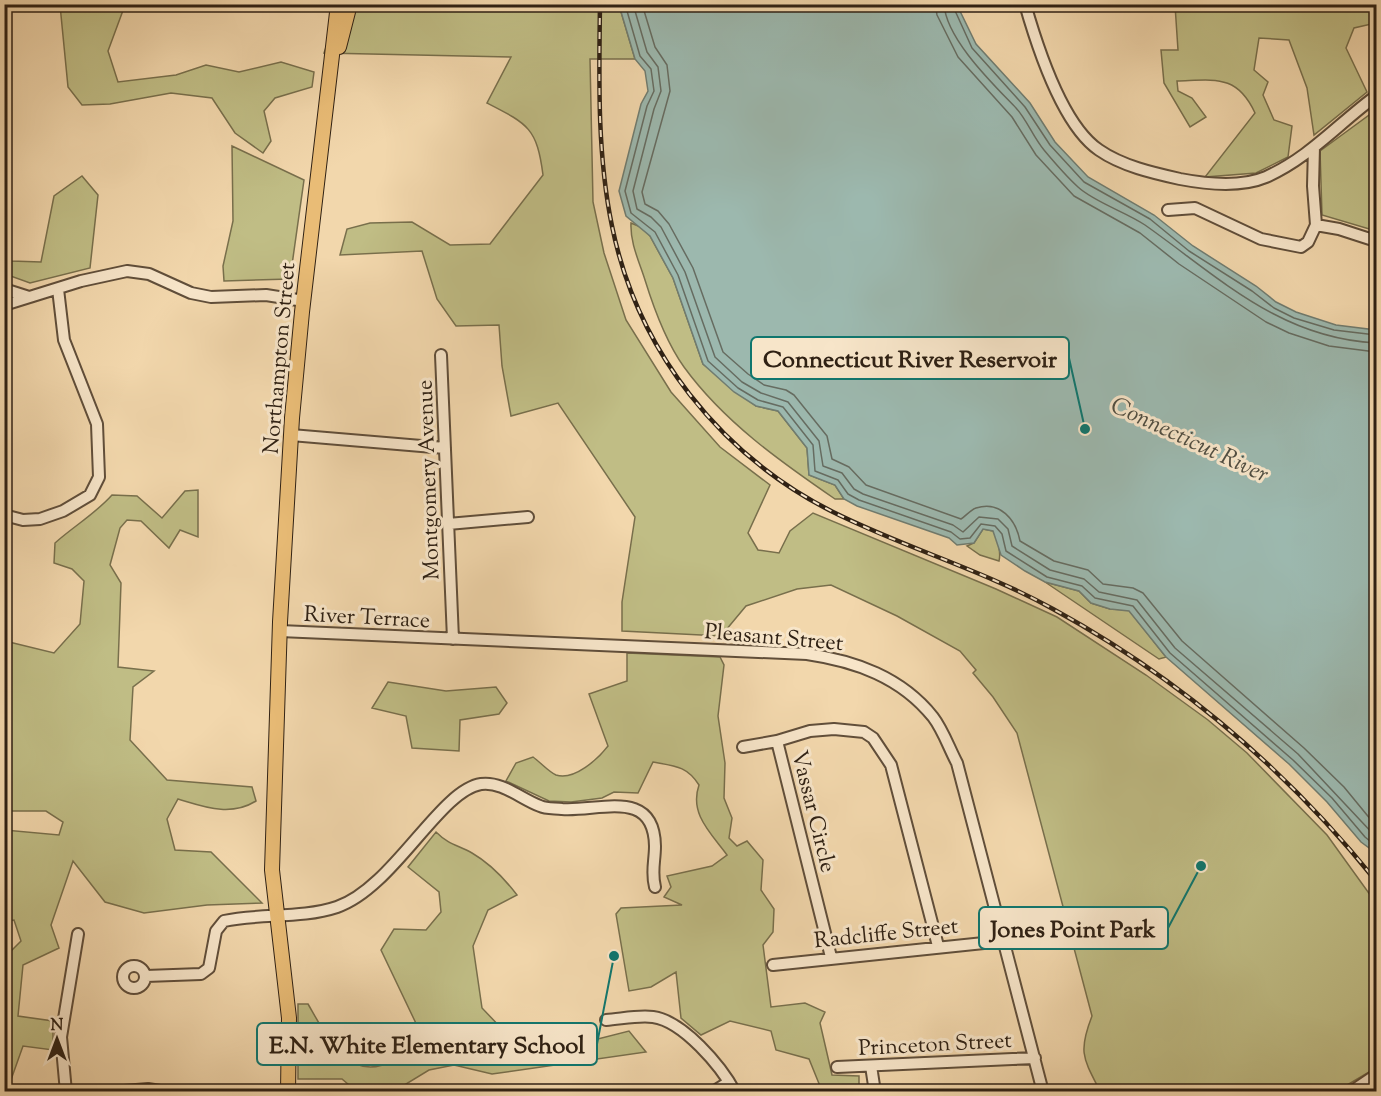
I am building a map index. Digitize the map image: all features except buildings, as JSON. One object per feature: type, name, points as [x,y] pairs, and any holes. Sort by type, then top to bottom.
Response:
[{"type":"main road","points":[[329,90],[338,4]]},
{"type":"main road","points":[[329,90],[350,4]]},
{"type":"main road","name":"Northampton Street","points":[[288,1092],[289,1027],[273,870],[280,631],[291,435],[303,301],[329,90]]},
{"type":"street","points":[[1025,4],[1046,65],[1065,107],[1080,131],[1098,149],[1125,163],[1200,183],[1232,183],[1264,178],[1297,160],[1377,96]]},
{"type":"street","points":[[1168,210],[1196,208],[1261,239],[1291,247],[1301,247],[1308,242],[1316,225],[1314,147]]},
{"type":"street","points":[[1316,225],[1339,229],[1377,241]]},
{"type":"street","points":[[4,305],[127,272],[149,274],[201,295],[266,295],[303,301]]},
{"type":"street","points":[[4,289],[29,297]]},
{"type":"street","points":[[4,516],[23,520],[40,519],[63,511],[90,495],[99,477],[98,424],[64,340],[58,289]]},
{"type":"street","name":"Montgomery Avenue","points":[[441,356],[453,639]]},
{"type":"street","points":[[291,435],[445,448]]},
{"type":"street","points":[[448,524],[528,517]]},
{"type":"street","name":"River Terrace","points":[[280,631],[453,639]]},
{"type":"street","name":"Pleasant Street","points":[[453,639],[765,650],[839,659],[867,668],[906,690],[934,718],[957,763],[970,803],[1003,941],[1043,1092]]},
{"type":"street","name":"Vassar Circle","points":[[831,957],[777,741],[810,730],[834,729],[864,732],[873,738],[891,765],[938,946]]},
{"type":"street","points":[[743,747],[777,741]]},
{"type":"street","points":[[146,976],[201,974],[209,968],[216,931],[224,921],[337,907],[365,892],[388,872],[459,796],[479,784],[493,784],[542,807],[575,810],[625,806],[640,810],[652,827],[655,846],[652,876],[655,887]]},
{"type":"street","points":[[66,1092],[61,1037],[78,934]]},
{"type":"street","name":"Radcliffe Street","points":[[773,964],[1003,941]]},
{"type":"street","points":[[606,1020],[653,1017],[667,1022],[687,1035],[732,1087],[713,1092]]},
{"type":"street","name":"Princeton Street","points":[[837,1067],[1035,1058]]},
{"type":"street","points":[[871,1066],[875,1092]]},
{"type":"street","points":[[1351,1092],[1377,1075]]},
{"type":"street","points":[[112,1092],[148,1089],[166,1092]]},
{"type":"shaded area","points":[[60,5],[125,5],[108,51],[118,82],[176,75],[206,65],[239,72],[281,62],[314,72],[312,87],[275,98],[264,111],[271,141],[263,153],[235,133],[212,98],[171,93],[110,104],[82,105],[68,87]]},
{"type":"shaded area","points":[[341,5],[619,5],[635,59],[590,59],[593,202],[604,253],[626,320],[671,392],[720,447],[770,485],[748,533],[758,550],[779,553],[790,531],[813,513],[996,589],[1057,617],[1146,675],[1208,720],[1247,753],[1327,835],[1376,903],[1376,1068],[1337,1091],[1100,1091],[1084,1055],[1085,1038],[1092,1016],[1017,733],[993,697],[973,673],[976,670],[960,651],[897,616],[831,585],[797,589],[746,606],[721,636],[622,631],[622,602],[635,517],[558,403],[511,416],[502,366],[499,325],[456,326],[437,299],[422,251],[340,255],[347,229],[370,223],[412,222],[450,245],[490,244],[543,175],[541,159],[528,129],[512,116],[487,103],[511,57],[324,53]]},
{"type":"shaded area","points":[[1175,5],[1376,5],[1376,23],[1354,28],[1346,48],[1367,92],[1314,135],[1307,88],[1289,40],[1259,38],[1254,70],[1268,82],[1263,95],[1274,120],[1292,126],[1288,157],[1256,173],[1205,177],[1255,113],[1241,91],[1232,85],[1214,80],[1177,81],[1178,91],[1192,98],[1206,117],[1190,127],[1164,83],[1161,50],[1178,50]]},
{"type":"shaded area","points":[[1376,110],[1376,231],[1322,215],[1320,151]]},
{"type":"shaded area","points":[[232,146],[304,180],[290,279],[224,281],[223,266],[233,221]]},
{"type":"shaded area","points":[[82,176],[98,195],[90,268],[30,283],[5,274],[6,212],[11,261],[41,262],[54,196]]},
{"type":"shaded area","points":[[631,223],[643,228],[650,236],[673,278],[703,364],[756,406],[778,411],[807,448],[809,475],[835,485],[844,499],[835,499],[754,440],[717,406],[684,367],[666,336],[652,302],[633,245]]},
{"type":"shaded area","points":[[198,490],[198,537],[180,530],[169,548],[141,521],[127,520],[120,528],[110,565],[121,583],[118,667],[154,671],[133,687],[130,740],[167,780],[252,787],[256,801],[246,806],[237,809],[217,809],[178,799],[167,819],[175,850],[211,852],[262,903],[207,905],[144,913],[105,902],[73,861],[51,925],[59,948],[23,965],[18,1016],[53,1021],[53,1050],[23,1046],[7,1091],[5,1091],[5,957],[21,941],[14,920],[5,921],[5,830],[59,835],[63,822],[46,811],[5,811],[5,641],[54,653],[80,624],[84,581],[72,569],[54,563],[55,543],[112,495],[137,496],[162,518],[185,491]]},
{"type":"shaded area","points":[[983,529],[993,531],[995,534],[998,541],[999,561],[980,555],[967,546],[974,543]]},
{"type":"shaded area","points":[[1045,582],[1079,591],[1091,603],[1110,609],[1129,610],[1166,657],[1159,659]]},
{"type":"shaded area","points":[[627,653],[720,657],[724,665],[718,716],[725,763],[724,798],[732,818],[729,838],[737,846],[747,841],[763,860],[761,890],[774,909],[773,932],[763,945],[771,1007],[805,1003],[825,1012],[820,1023],[832,1075],[859,1076],[859,1091],[822,1091],[809,1059],[776,1050],[771,1031],[730,1021],[701,1035],[681,1018],[676,972],[651,987],[629,991],[616,914],[621,908],[682,905],[664,897],[671,887],[667,876],[712,866],[727,855],[703,823],[697,805],[699,785],[690,774],[674,766],[653,762],[638,793],[614,792],[602,798],[571,802],[549,801],[506,781],[516,763],[533,757],[553,774],[563,776],[585,768],[604,751],[608,746],[589,694],[627,681]]},
{"type":"shaded area","points":[[388,682],[446,691],[496,687],[507,703],[499,714],[460,720],[459,751],[412,748],[406,716],[372,708]]},
{"type":"shaded area","points":[[436,832],[485,862],[517,895],[488,910],[473,946],[482,1008],[504,1031],[531,1044],[582,1043],[629,1031],[646,1052],[492,1074],[454,1065],[429,1070],[401,1087],[399,1091],[356,1091],[342,1079],[298,1079],[298,1004],[308,1004],[331,1042],[352,1062],[364,1067],[378,1066],[393,1060],[422,1036],[381,950],[394,929],[426,930],[441,912],[439,892],[408,867]]},
{"type":"water","name":"Connecticut River","points":[[619,5],[957,5],[976,44],[1030,103],[1055,142],[1088,177],[1154,215],[1193,246],[1256,286],[1276,302],[1296,312],[1336,325],[1376,330],[1376,853],[1361,842],[1327,802],[1289,764],[1166,657],[1129,611],[1110,609],[1091,603],[1079,591],[1045,582],[1025,571],[1001,555],[993,531],[983,529],[974,543],[957,545],[949,538],[857,506],[844,499],[835,485],[809,475],[807,448],[778,411],[756,406],[734,392],[703,364],[673,278],[650,236],[626,216],[619,191],[641,104],[648,91],[645,71],[635,59]]},
{"type":"railway","points":[[600,4],[601,144],[607,199],[624,272],[641,315],[663,356],[690,394],[720,429],[754,461],[792,488],[833,512],[1026,595],[1099,636],[1144,665],[1187,696],[1268,764],[1306,801],[1376,881]]},
{"type":"place","name":"Connecticut River Reservoir","points":[[1085,429]]},
{"type":"place","name":"Jones Point Park","points":[[1201,866]]},
{"type":"place","name":"E.N. White Elementary School","points":[[614,956]]}]
